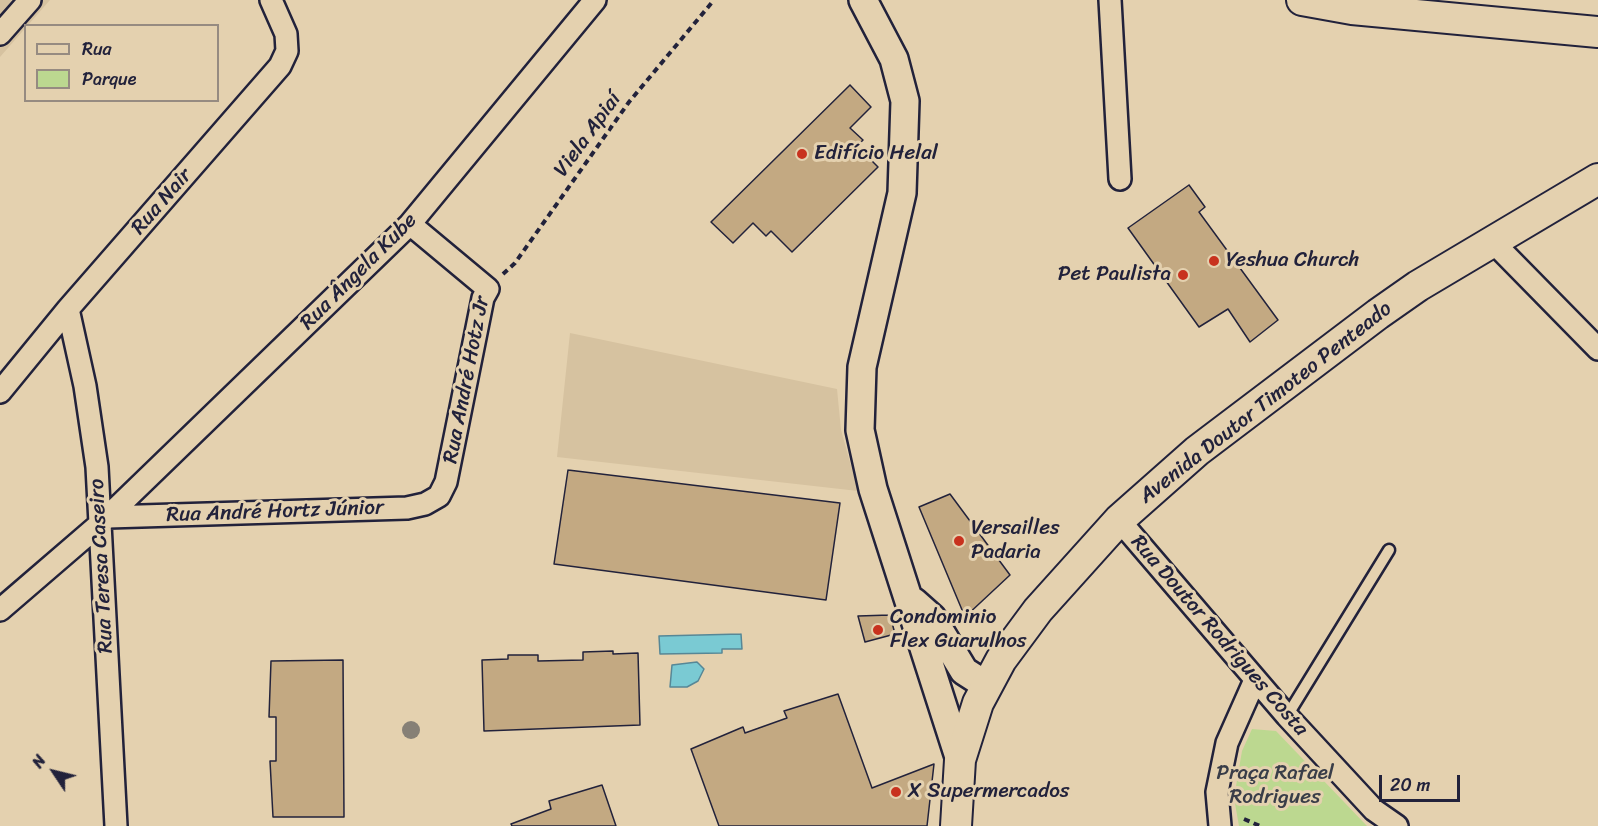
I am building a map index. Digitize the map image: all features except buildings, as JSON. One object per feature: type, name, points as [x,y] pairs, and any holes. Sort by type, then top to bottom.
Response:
[{"type":"main road","points":[[1302,0],[1352,9],[1598,32]]},
{"type":"main road","name":"Avenida Doutor Timoteo Penteado","points":[[956,826],[960,760],[978,703],[991,678],[1038,610],[1119,520],[1197,452],[1301,371],[1418,286],[1598,179]]},
{"type":"street","points":[[0,34],[30,0]]},
{"type":"street","name":"Rua Nair","points":[[0,392],[68,309],[280,66],[286,51],[286,34],[271,0]]},
{"type":"street","name":"Rua Ângela Kube","points":[[0,610],[105,520],[410,224],[595,0]]},
{"type":"street","points":[[863,0],[894,59],[905,101],[902,193],[862,367],[860,430],[873,489],[960,760]]},
{"type":"street","points":[[1110,0],[1120,179]]},
{"type":"street","name":"Rua André Hotz Jr","points":[[410,224],[488,289],[483,298],[447,482],[439,496]]},
{"type":"street","points":[[1492,241],[1598,349]]},
{"type":"street","name":"Rua Teresa Caseiro","points":[[68,309],[88,409],[105,520],[116,826]]},
{"type":"street","name":"Rua André Hortz Júnior","points":[[105,520],[407,508],[425,504],[439,496]]},
{"type":"street","name":"Rua Doutor Rodrigues Costa","points":[[1119,520],[1287,716],[1374,810],[1397,826]]},
{"type":"street","points":[[909,598],[932,618],[964,671],[978,680],[991,678]]},
{"type":"street","points":[[1229,822],[1217,792],[1227,743],[1255,680]]},
{"type":"lane","points":[[1287,716],[1389,550]]},
{"type":"path","name":"Viela Apiaí","points":[[488,289],[515,262],[629,102],[714,0]]},
{"type":"path","points":[[1229,822],[1260,826]]},
{"type":"shaded area","points":[[0,0],[50,0],[29,24],[24,24],[24,30],[0,57]]},
{"type":"shaded area","points":[[570,333],[837,389],[841,430],[858,491],[557,457]]},
{"type":"green space","name":"Praça Rafael Rodrigues","points":[[1252,729],[1276,731],[1367,826],[1239,826],[1234,798],[1242,751]]},
{"type":"water","points":[[741,634],[742,649],[722,649],[722,653],[660,654],[659,636]]},
{"type":"water","points":[[697,662],[704,669],[698,681],[687,687],[670,687],[672,665]]},
{"type":"place","name":"Edifício Helal","points":[[802,154]]},
{"type":"place","name":"Yeshua Church","points":[[1214,261]]},
{"type":"place","name":"Pet Paulista","points":[[1183,275]]},
{"type":"place","name":"Versailles Padaria","points":[[959,541]]},
{"type":"place","name":"Condominio Flex Guarulhos","points":[[878,630]]},
{"type":"place","name":"X Supermercados","points":[[896,792]]}]
